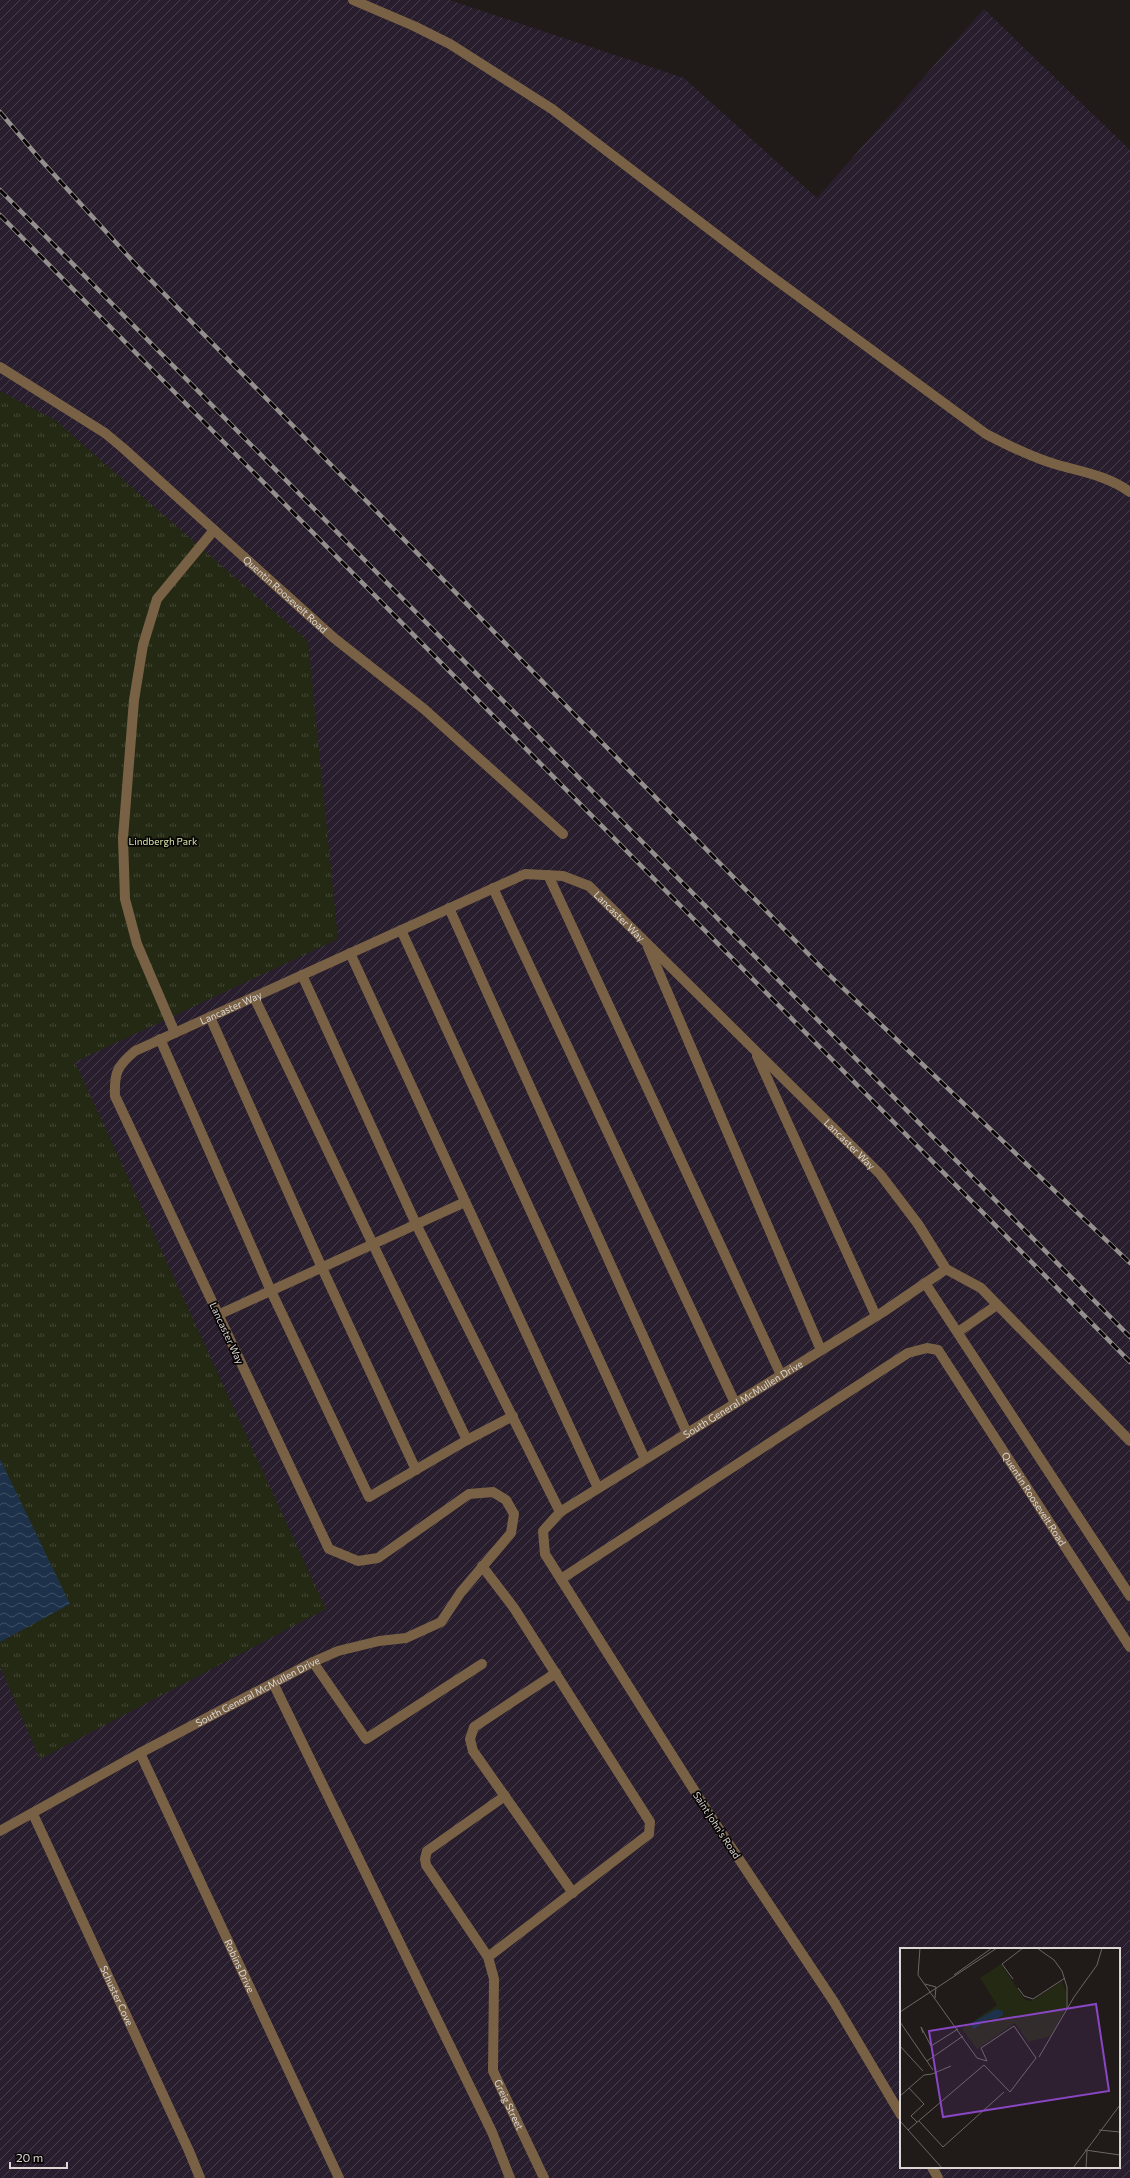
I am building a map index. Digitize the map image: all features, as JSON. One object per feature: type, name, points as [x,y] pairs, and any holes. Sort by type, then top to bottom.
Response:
[{"type":"street","points":[[353,0],[414,26],[450,44],[552,109],[764,271],[986,434],[1013,448],[1056,465],[1118,483],[1130,492]]},
{"type":"street","name":"Quentin Roosevelt Road","points":[[0,367],[105,434],[334,638],[424,709],[563,834]]},
{"type":"street","points":[[0,376],[24,383]]},
{"type":"street","points":[[175,1033],[137,944],[125,899],[123,838],[134,700],[143,645],[157,599],[214,530]]},
{"type":"street","name":"Lancaster Way","points":[[500,1548],[511,1533],[514,1514],[506,1500],[493,1492],[469,1494],[378,1558],[358,1561],[329,1550],[115,1096],[114,1083],[120,1064],[135,1051],[525,874],[563,876],[589,886],[880,1174],[918,1224],[946,1269]]},
{"type":"street","points":[[548,875],[781,1375]]},
{"type":"street","points":[[493,888],[735,1403]]},
{"type":"street","points":[[449,908],[687,1433]]},
{"type":"street","points":[[401,930],[645,1459]]},
{"type":"street","points":[[646,942],[821,1350]]},
{"type":"street","points":[[350,953],[598,1488]]},
{"type":"street","points":[[302,975],[416,1224],[560,1512]]},
{"type":"street","points":[[254,997],[467,1440]]},
{"type":"street","points":[[210,1017],[322,1268],[416,1470]]},
{"type":"street","points":[[160,1040],[271,1291],[370,1497],[467,1440],[513,1416]]},
{"type":"street","points":[[754,1049],[876,1316]]},
{"type":"street","points":[[218,1315],[465,1202]]},
{"type":"street","points":[[946,1269],[981,1288],[1130,1441]]},
{"type":"street","name":"South General McMullen Drive","points":[[543,1531],[560,1512],[876,1316],[946,1269]]},
{"type":"street","points":[[926,1283],[1130,1596]]},
{"type":"street","points":[[958,1332],[997,1304]]},
{"type":"street","name":"Quentin Roosevelt Road","points":[[561,1580],[908,1353],[927,1348],[938,1350],[1130,1647]]},
{"type":"street","name":"Saint John's Road","points":[[543,1531],[545,1554],[701,1801],[834,2002],[900,2113]]},
{"type":"street","name":"South General McMullen Drive","points":[[0,1831],[140,1753],[313,1662],[338,1651],[379,1641],[406,1638],[441,1622],[461,1592],[482,1566],[500,1548]]},
{"type":"street","points":[[482,1566],[514,1608],[650,1822],[649,1834],[488,1957]]},
{"type":"street","points":[[313,1662],[366,1739],[482,1664]]},
{"type":"street","points":[[556,1673],[474,1727],[470,1739],[473,1751],[573,1893]]},
{"type":"street","points":[[273,1683],[489,2125],[510,2178]]},
{"type":"street","name":"Robins Drive","points":[[140,1753],[339,2178]]},
{"type":"street","name":"Greig Street","points":[[505,1796],[432,1847],[427,1851],[425,1859],[426,1865],[488,1957],[494,1979],[492,2044],[493,2071],[544,2178]]},
{"type":"street","name":"Schuster Cove","points":[[32,1814],[189,2151],[200,2178]]},
{"type":"street","points":[[933,2168],[938,2178]]},
{"type":"shaded area","points":[[0,0],[449,0],[684,78],[817,198],[984,9],[1130,150],[1130,2178],[0,2178]]},
{"type":"green space","name":"Lindbergh Park","points":[[0,391],[55,420],[308,641],[338,939],[75,1062],[326,1609],[40,1759],[0,1667]]},
{"type":"water","points":[[0,1459],[70,1604],[0,1642]]},
{"type":"railway","points":[[0,112],[39,158],[139,268],[821,967],[1130,1263]]},
{"type":"railway","points":[[0,190],[1130,1337]]},
{"type":"railway","points":[[0,215],[1130,1362]]}]
